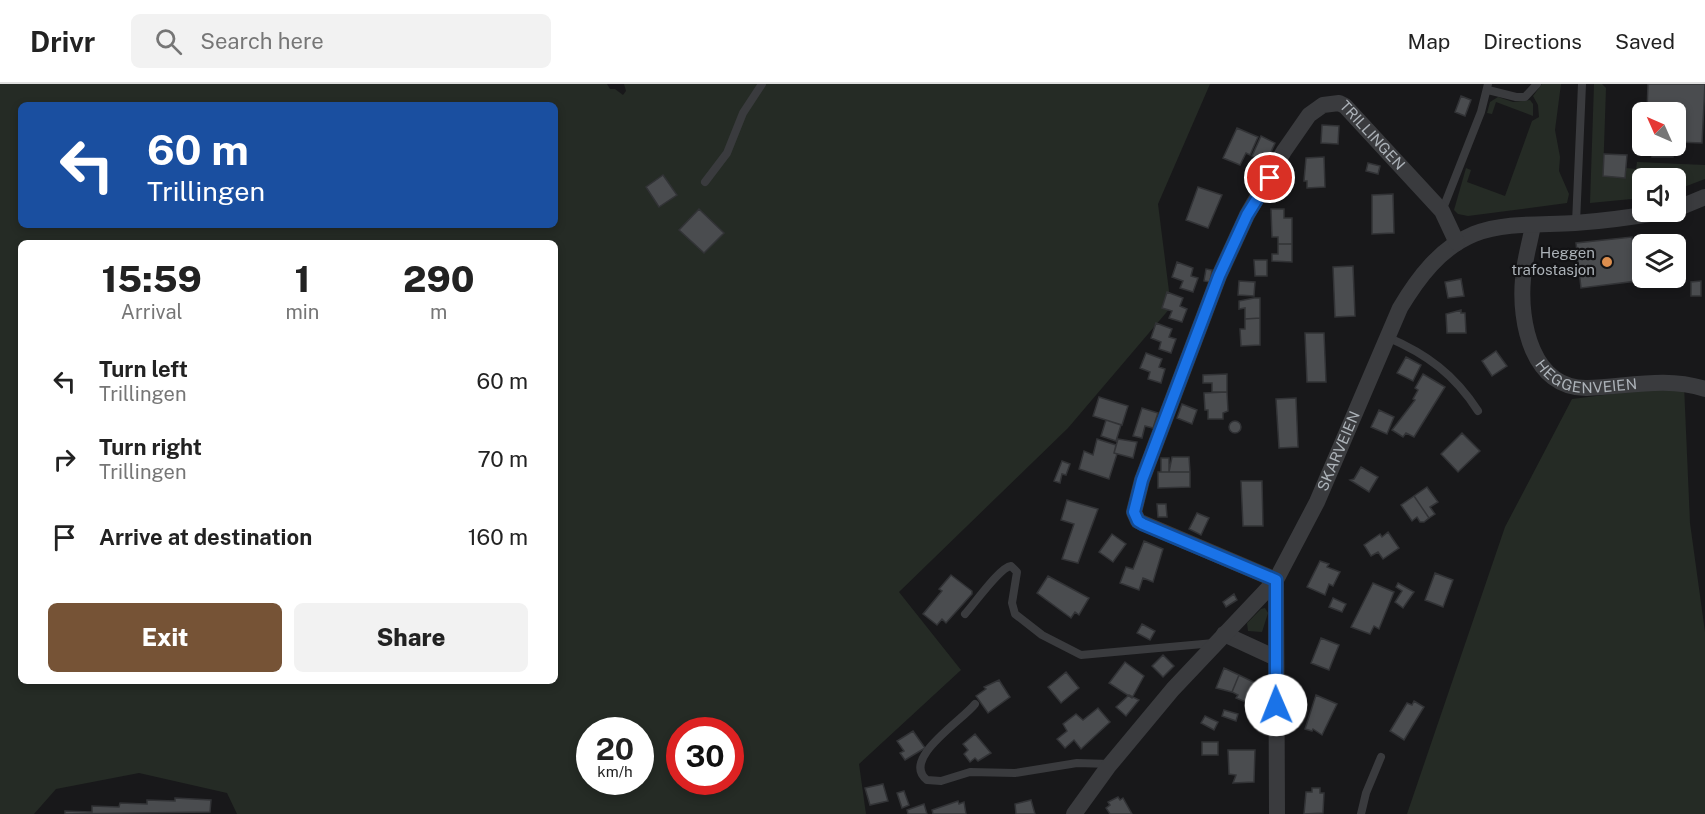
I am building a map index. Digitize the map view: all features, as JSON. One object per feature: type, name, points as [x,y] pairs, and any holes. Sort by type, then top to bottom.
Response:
[{"type":"street","name":"TRILLINGEN","points":[[1276,580],[1143,524],[1138,521],[1134,512],[1142,480],[1235,240],[1298,128],[1315,110],[1330,104],[1346,106],[1442,211],[1457,243]]},
{"type":"street","points":[[1686,205],[1705,197]]},
{"type":"street","name":"SKARVEIEN","points":[[1074,814],[1111,764],[1173,689],[1276,580],[1317,502],[1400,308],[1414,284],[1436,260],[1457,243],[1487,230],[1632,216]]},
{"type":"street","name":"HEGGENVEIEN","points":[[1533,225],[1522,280],[1524,323],[1536,357],[1547,373],[1563,384],[1584,388],[1670,382],[1705,389]]},
{"type":"street","points":[[1276,580],[1277,814]]},
{"type":"street","points":[[1220,639],[1276,658]]},
{"type":"lane","points":[[705,182],[727,153],[743,113],[762,84]]},
{"type":"lane","points":[[1442,211],[1488,87],[1516,97],[1525,96],[1537,84]]},
{"type":"lane","points":[[1576,223],[1582,84]]},
{"type":"lane","points":[[1387,337],[1409,348],[1448,374],[1465,391],[1478,411]]},
{"type":"lane","points":[[964,614],[981,597],[1002,568],[1011,566],[1017,572],[1012,603],[1015,614],[1042,635],[1082,655],[1220,639]]},
{"type":"lane","points":[[975,704],[927,750],[919,767],[927,780],[941,781],[970,772],[1015,773],[1077,763],[1111,764]]},
{"type":"lane","points":[[1361,814],[1366,793],[1381,757]]},
{"type":"shaded area","points":[[0,84],[607,84],[610,89],[615,89],[623,95],[626,91],[624,84],[1210,84],[1158,204],[1171,307],[1068,428],[899,592],[961,670],[859,764],[866,814],[237,814],[227,793],[139,773],[56,789],[34,814],[0,814]]},
{"type":"shaded area","points":[[1542,84],[1561,84],[1555,130],[1560,157],[1559,171],[1569,194],[1567,203],[1468,216],[1458,214],[1454,210],[1466,168],[1471,170],[1467,182],[1505,196],[1532,121],[1539,117],[1538,105],[1533,96]]},
{"type":"shaded area","points":[[1594,84],[1602,84],[1606,88],[1603,176],[1625,178],[1626,168],[1632,169],[1632,199],[1590,203]]},
{"type":"shaded area","points":[[1498,97],[1513,102],[1530,100],[1533,104],[1533,116],[1496,102],[1492,114],[1487,113],[1490,102]]},
{"type":"shaded area","points":[[1637,162],[1705,165],[1705,179],[1686,186],[1686,168],[1636,168]]},
{"type":"shaded area","points":[[1684,385],[1690,523],[1705,632],[1705,814],[1407,814],[1505,527],[1572,399]]},
{"type":"shaded area","points":[[1265,608],[1268,613],[1262,632],[1248,631],[1247,623]]},
{"type":"building","points":[[1648,84],[1705,84],[1702,143],[1686,142],[1686,102],[1647,102]]},
{"type":"building","points":[[1461,96],[1471,100],[1465,116],[1455,112]]},
{"type":"building","points":[[1322,125],[1339,126],[1338,144],[1321,143]]},
{"type":"building","points":[[1237,128],[1258,137],[1250,155],[1246,153],[1240,165],[1223,158]]},
{"type":"building","points":[[1261,136],[1275,143],[1266,163],[1252,156]]},
{"type":"building","points":[[1604,154],[1627,155],[1625,178],[1603,176]]},
{"type":"building","points":[[1324,157],[1325,187],[1307,188],[1307,181],[1304,181],[1306,158]]},
{"type":"building","points":[[1368,163],[1380,166],[1378,174],[1366,171]]},
{"type":"building","points":[[663,175],[677,195],[659,207],[646,187]]},
{"type":"building","points":[[1198,187],[1222,195],[1208,228],[1186,220]]},
{"type":"building","points":[[1393,194],[1394,233],[1372,234],[1372,195]]},
{"type":"building","points":[[699,209],[724,233],[704,253],[679,230]]},
{"type":"building","points":[[1271,209],[1284,209],[1284,218],[1292,218],[1292,244],[1278,244],[1278,237],[1272,237]]},
{"type":"building","name":"Heggen trafostasjon","points":[[1632,237],[1632,282],[1581,288],[1576,243]]},
{"type":"building","points":[[1278,244],[1292,244],[1292,262],[1272,261],[1272,254],[1278,254]]},
{"type":"building","points":[[1254,260],[1267,260],[1267,276],[1255,276]]},
{"type":"building","points":[[1177,262],[1193,268],[1191,276],[1198,278],[1193,292],[1180,288],[1183,281],[1172,277]]},
{"type":"building","points":[[1353,266],[1355,316],[1335,317],[1333,267]]},
{"type":"building","points":[[1206,269],[1212,270],[1210,282],[1204,281]]},
{"type":"building","points":[[1461,279],[1464,296],[1448,298],[1445,282]]},
{"type":"building","points":[[1239,281],[1255,282],[1254,296],[1238,295]]},
{"type":"building","points":[[1701,281],[1701,296],[1691,296],[1691,282]]},
{"type":"building","points":[[1167,292],[1183,298],[1180,306],[1187,309],[1182,322],[1169,318],[1172,311],[1162,308]]},
{"type":"building","points":[[1260,298],[1260,318],[1245,319],[1245,308],[1239,309],[1239,301]]},
{"type":"building","points":[[1461,310],[1461,313],[1465,313],[1466,333],[1447,333],[1446,314]]},
{"type":"building","points":[[1260,318],[1260,345],[1241,346],[1240,329],[1245,329],[1245,319]]},
{"type":"building","points":[[1156,323],[1172,329],[1169,337],[1176,339],[1171,353],[1159,349],[1161,342],[1151,338]]},
{"type":"building","points":[[1305,333],[1324,333],[1326,382],[1307,382]]},
{"type":"building","points":[[1496,351],[1507,366],[1492,376],[1482,361]]},
{"type":"building","points":[[1146,353],[1162,359],[1159,367],[1165,369],[1161,383],[1148,379],[1150,372],[1140,368]]},
{"type":"building","points":[[1406,357],[1421,365],[1413,381],[1397,373]]},
{"type":"building","points":[[1227,374],[1227,392],[1212,392],[1212,383],[1203,383],[1203,375]]},
{"type":"building","points":[[1423,374],[1445,387],[1414,437],[1406,433],[1403,437],[1392,430],[1415,400],[1413,399],[1418,390],[1415,388]]},
{"type":"building","points":[[1227,392],[1228,411],[1223,413],[1223,419],[1208,419],[1204,393]]},
{"type":"building","points":[[1099,397],[1128,406],[1122,425],[1093,416]]},
{"type":"building","points":[[1296,398],[1298,447],[1279,448],[1276,399]]},
{"type":"building","points":[[1182,404],[1197,410],[1192,424],[1177,418]]},
{"type":"building","points":[[1142,408],[1158,413],[1153,428],[1145,426],[1142,438],[1133,436]]},
{"type":"building","points":[[1379,410],[1394,417],[1387,434],[1371,427]]},
{"type":"building","points":[[1106,420],[1121,425],[1116,441],[1101,436]]},
{"type":"building","points":[[1235,421],[1241,427],[1235,433],[1229,427]]},
{"type":"building","points":[[1462,433],[1480,451],[1458,472],[1441,454]]},
{"type":"building","points":[[1097,439],[1116,445],[1114,453],[1117,454],[1109,479],[1079,469],[1084,451],[1093,455]]},
{"type":"building","points":[[1118,439],[1137,442],[1133,458],[1114,453]]},
{"type":"building","points":[[1172,457],[1189,457],[1190,472],[1169,472]]},
{"type":"building","points":[[1161,458],[1169,458],[1169,472],[1161,472]]},
{"type":"building","points":[[1062,461],[1070,464],[1066,475],[1062,474],[1060,483],[1054,481]]},
{"type":"building","points":[[1361,467],[1378,477],[1369,492],[1350,480],[1354,479]]},
{"type":"building","points":[[1158,472],[1190,472],[1190,487],[1158,488]]},
{"type":"building","points":[[1241,481],[1262,481],[1263,526],[1243,526]]},
{"type":"building","points":[[1427,487],[1438,502],[1430,507],[1435,514],[1429,518],[1414,496]]},
{"type":"building","points":[[1414,496],[1429,518],[1424,522],[1420,522],[1417,517],[1412,521],[1401,505]]},
{"type":"building","points":[[1067,500],[1098,509],[1078,563],[1062,559],[1074,524],[1061,520]]},
{"type":"building","points":[[1157,504],[1166,504],[1167,517],[1158,517]]},
{"type":"building","points":[[1197,513],[1209,518],[1201,535],[1189,529]]},
{"type":"building","points":[[1388,532],[1399,548],[1383,559],[1378,552],[1371,556],[1364,545],[1380,534],[1382,537]]},
{"type":"building","points":[[1112,534],[1126,544],[1113,562],[1099,552]]},
{"type":"building","points":[[1144,541],[1163,549],[1153,582],[1143,578],[1139,590],[1120,583],[1126,567],[1133,569]]},
{"type":"building","points":[[1320,561],[1329,564],[1327,567],[1340,572],[1333,586],[1329,584],[1325,595],[1307,587]]},
{"type":"building","points":[[1435,573],[1453,580],[1443,607],[1425,600]]},
{"type":"building","points":[[951,575],[972,591],[972,594],[946,623],[942,619],[937,625],[923,614],[942,591],[939,589]]},
{"type":"building","points":[[1048,576],[1089,598],[1079,615],[1075,612],[1071,618],[1037,593]]},
{"type":"building","points":[[1373,583],[1394,592],[1379,629],[1374,626],[1370,634],[1351,627]]},
{"type":"building","points":[[1398,583],[1414,592],[1403,608],[1395,602],[1402,591],[1396,587]]},
{"type":"building","points":[[1234,594],[1237,600],[1226,607],[1223,602]]},
{"type":"building","points":[[1333,598],[1346,604],[1342,612],[1329,607]]},
{"type":"building","points":[[1142,624],[1155,631],[1150,640],[1137,633]]},
{"type":"building","points":[[1321,638],[1339,645],[1329,670],[1311,663]]},
{"type":"building","points":[[1163,655],[1174,666],[1163,677],[1152,666]]},
{"type":"building","points":[[1125,662],[1144,676],[1132,698],[1109,683]]},
{"type":"building","points":[[1224,668],[1239,675],[1232,692],[1216,688]]},
{"type":"building","points":[[1066,672],[1079,688],[1061,703],[1048,687]]},
{"type":"building","points":[[1239,675],[1264,687],[1258,702],[1250,699],[1248,703],[1236,698],[1238,695],[1232,692]]},
{"type":"building","points":[[999,680],[1010,697],[988,713],[976,696],[986,689],[984,687]]},
{"type":"building","points":[[1129,695],[1139,700],[1126,716],[1116,707]]},
{"type":"building","points":[[1316,695],[1337,704],[1322,735],[1313,729],[1312,731],[1305,729]]},
{"type":"building","points":[[1414,701],[1424,707],[1404,740],[1390,731],[1407,703],[1412,705]]},
{"type":"building","points":[[1098,708],[1110,722],[1081,749],[1074,740],[1065,748],[1057,739],[1067,731],[1063,724],[1076,714],[1083,720]]},
{"type":"building","points":[[1224,710],[1238,714],[1236,721],[1222,716]]},
{"type":"building","points":[[1205,716],[1218,722],[1214,730],[1201,723]]},
{"type":"building","points":[[913,731],[925,748],[905,760],[900,753],[904,751],[897,741]]},
{"type":"building","points":[[975,734],[991,753],[978,761],[975,758],[970,762],[964,754],[968,750],[963,744]]},
{"type":"building","points":[[1202,742],[1218,742],[1218,755],[1202,755]]},
{"type":"building","points":[[1228,750],[1255,750],[1254,782],[1233,783],[1236,775],[1229,774]]},
{"type":"building","points":[[883,784],[888,801],[870,805],[865,788]]},
{"type":"building","points":[[1312,788],[1320,788],[1320,793],[1324,793],[1323,813],[1304,814],[1306,792],[1312,792]]},
{"type":"building","points":[[904,791],[909,805],[902,808],[897,793]]},
{"type":"building","points":[[1118,797],[1120,800],[1123,798],[1132,814],[1110,814],[1106,808],[1110,805],[1108,802]]},
{"type":"building","points":[[175,798],[211,800],[210,812],[65,814],[65,811],[92,812],[92,806],[119,807],[120,803],[147,804],[147,800],[175,801]]},
{"type":"building","points":[[1031,800],[1035,814],[1016,814],[1015,804]]},
{"type":"building","points":[[958,801],[959,804],[964,802],[966,814],[933,814],[932,810]]},
{"type":"building","points":[[924,804],[927,814],[908,814],[907,810]]},
{"type":"place","name":"Heggen trafostasjon","points":[[1607,262]]},
{"type":"route","points":[[1270,178],[1247,215],[1219,276],[1142,480],[1134,512],[1138,521],[1143,524],[1276,580],[1276,705]]}]
